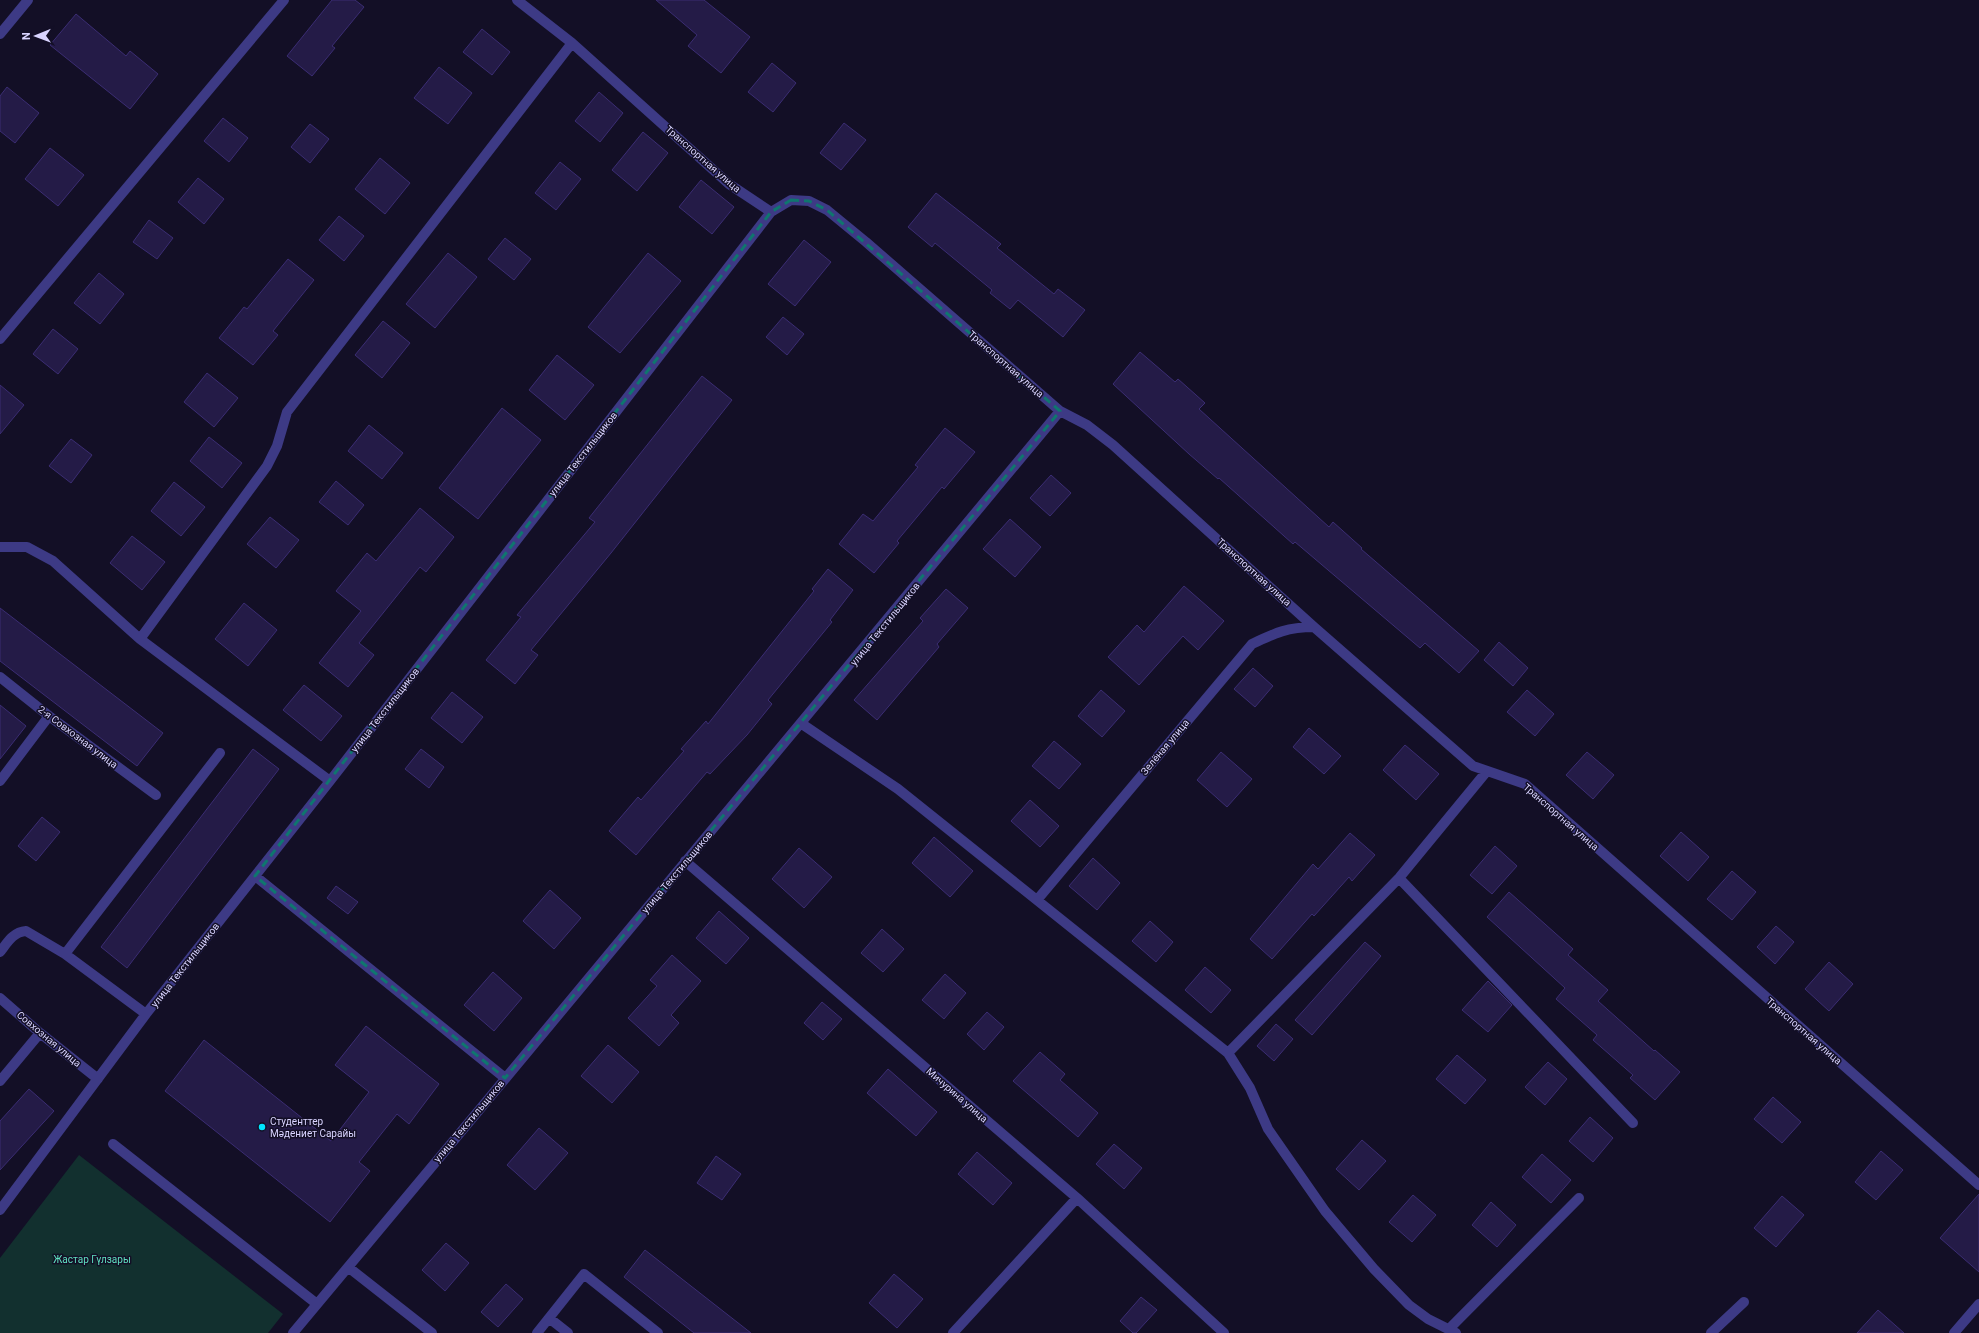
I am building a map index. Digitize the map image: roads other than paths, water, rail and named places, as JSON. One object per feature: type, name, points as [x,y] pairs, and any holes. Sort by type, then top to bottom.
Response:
[{"type":"street","points":[[0,34],[28,0]]},
{"type":"street","points":[[0,339],[284,0]]},
{"type":"street","name":"Транспортная улица","points":[[516,0],[572,43],[729,184],[771,212],[792,200],[809,201],[827,210],[866,242],[1060,411],[1087,425],[1113,445],[1314,627],[1472,766],[1525,784],[1979,1185]]},
{"type":"street","points":[[140,639],[267,466],[277,446],[287,412],[572,43]]},
{"type":"street","name":"улица Текстильщиков","points":[[0,1210],[146,1014],[330,781],[771,212]]},
{"type":"street","name":"улица Текстильщиков","points":[[293,1333],[802,724],[1060,411]]},
{"type":"street","points":[[0,547],[27,547],[53,561],[140,639],[330,781]]},
{"type":"street","name":"Зелёная улица","points":[[1036,900],[1252,644],[1277,632],[1300,627],[1314,627]]},
{"type":"street","name":"2-я Совхозная улица","points":[[0,677],[49,716],[156,795]]},
{"type":"street","points":[[0,781],[49,716]]},
{"type":"street","points":[[802,724],[898,789],[1228,1053],[1250,1088],[1268,1129],[1324,1211],[1374,1269],[1409,1305],[1428,1319],[1452,1331],[1578,1198]]},
{"type":"street","points":[[66,954],[220,752]]},
{"type":"street","points":[[1228,1053],[1399,878],[1487,771]]},
{"type":"street","name":"Мичурина улица","points":[[686,862],[1077,1198],[1224,1333]]},
{"type":"street","points":[[255,876],[505,1078]]},
{"type":"street","points":[[1399,878],[1633,1123]]},
{"type":"street","points":[[0,952],[13,936],[19,932],[26,931],[66,954],[146,1014]]},
{"type":"street","name":"Совхозная улица","points":[[0,998],[40,1033],[98,1079]]},
{"type":"street","points":[[0,1081],[40,1033]]},
{"type":"street","points":[[113,1144],[317,1304]]},
{"type":"street","points":[[953,1333],[1077,1198]]},
{"type":"street","points":[[348,1267],[432,1333]]},
{"type":"street","points":[[537,1333],[584,1274],[658,1333]]},
{"type":"street","points":[[1711,1333],[1744,1302]]},
{"type":"street","points":[[1954,1333],[1979,1304]]},
{"type":"street","points":[[549,1318],[568,1333]]},
{"type":"place","name":"Студенттер Мәдениет Сарайы","points":[[262,1127]]},
{"type":"park label","name":"Жастар Гүлзары","points":[[92,1259]]}]
